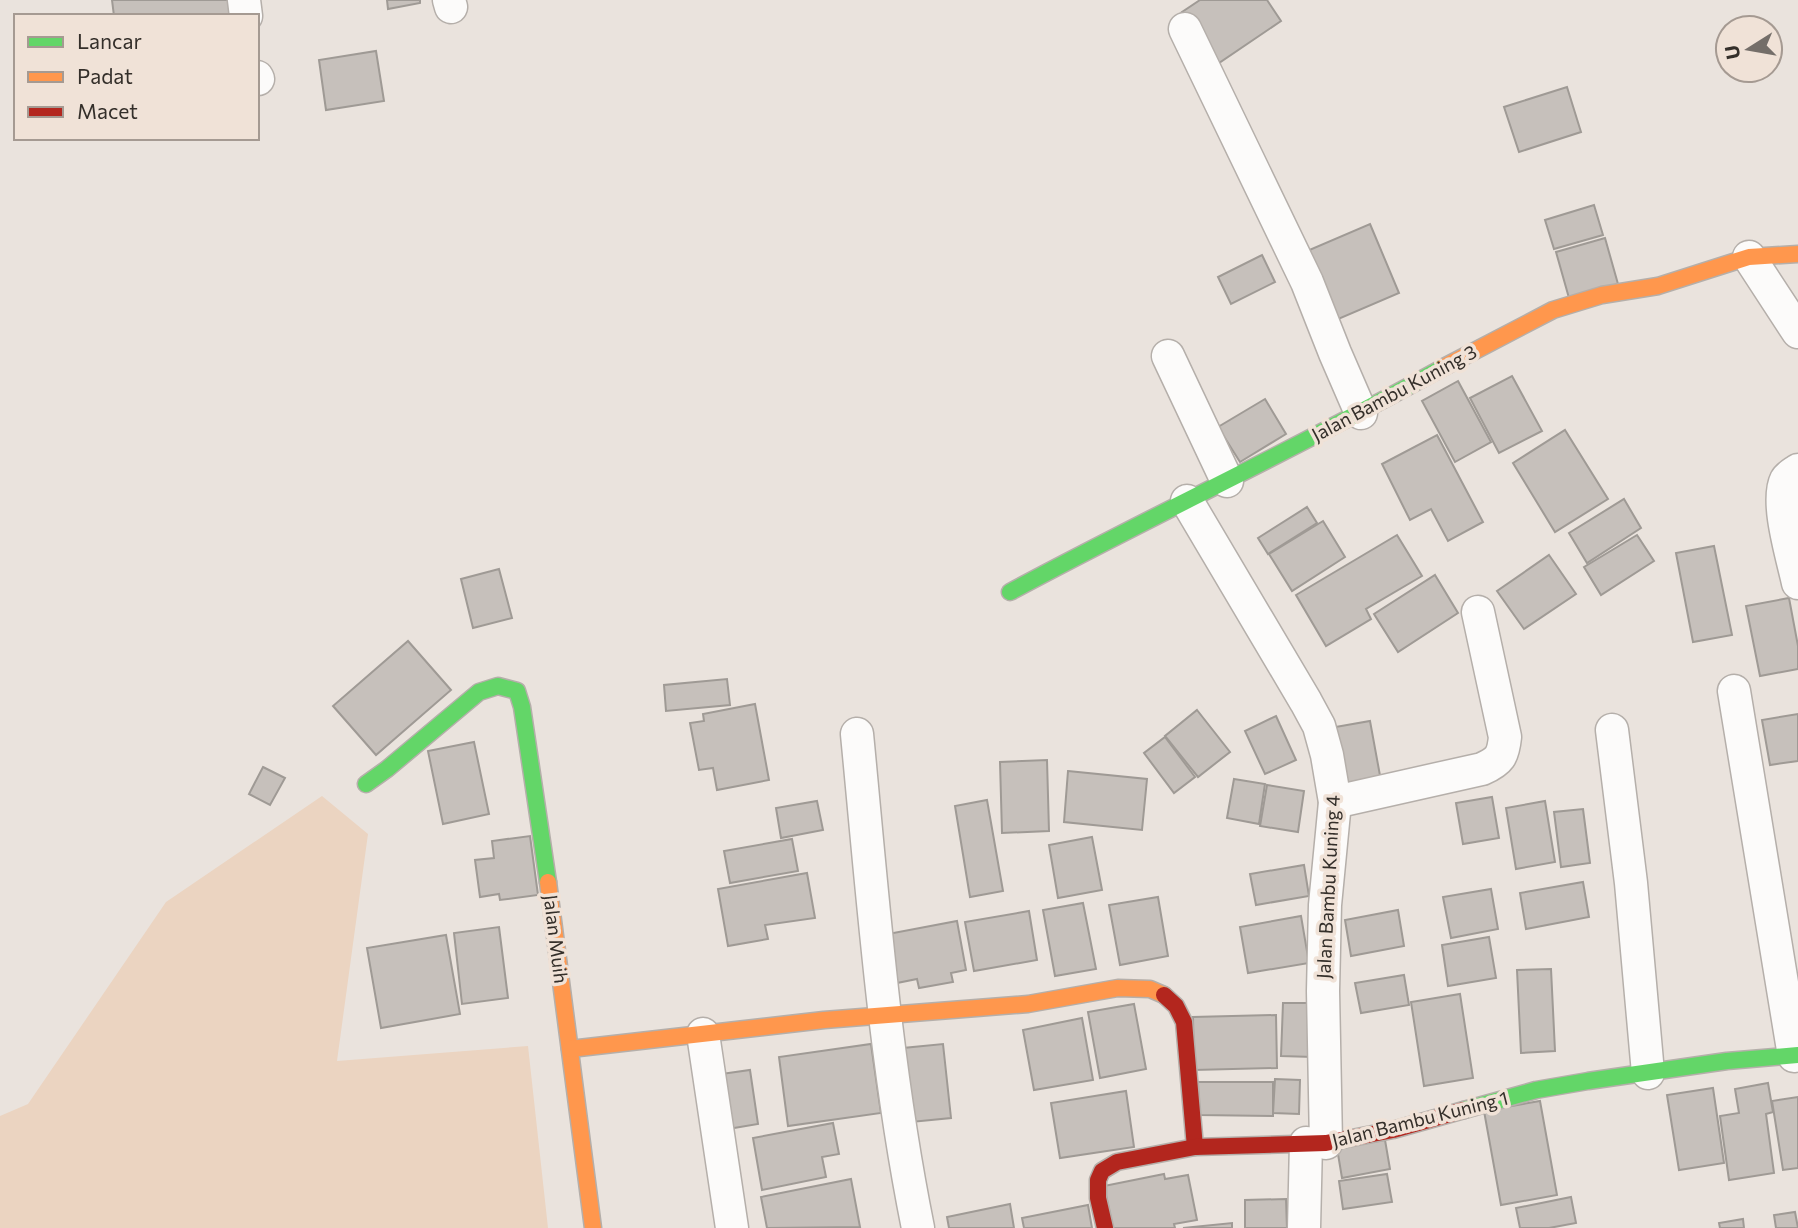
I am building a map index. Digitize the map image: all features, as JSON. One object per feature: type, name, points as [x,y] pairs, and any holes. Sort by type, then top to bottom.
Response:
[{"type":"street","points":[[1185,29],[1307,282],[1361,413]]},
{"type":"street","name":"Jalan Bambu Kuning 3","points":[[1010,592],[1095,546],[1361,413],[1553,310],[1602,295],[1658,286],[1749,257],[1798,254]]},
{"type":"street","points":[[1749,257],[1798,332]]},
{"type":"street","points":[[1168,356],[1227,481]]},
{"type":"street","points":[[1798,470],[1787,478],[1782,495],[1784,518],[1798,583]]},
{"type":"street","name":"Jalan Bambu Kuning 4","points":[[1187,501],[1319,726],[1335,802],[1325,917],[1316,1143],[1304,1228]]},
{"type":"street","points":[[1335,802],[1495,764],[1504,752],[1505,737],[1478,612]]},
{"type":"street","name":"Jalan Muih","points":[[366,783],[387,769],[479,692],[491,686],[505,686],[517,691],[522,707],[551,899],[593,1228]]},
{"type":"street","points":[[1734,691],[1796,1055]]},
{"type":"street","points":[[1612,730],[1631,883],[1648,1073]]},
{"type":"street","points":[[857,734],[885,1016],[906,1170],[918,1228]]},
{"type":"street","points":[[570,1049],[824,1020],[1028,1004],[1118,988],[1150,989],[1167,996],[1184,1022],[1195,1147]]},
{"type":"street","points":[[703,1034],[732,1228]]},
{"type":"street","name":"Jalan Bambu Kuning 1","points":[[1105,1228],[1097,1189],[1098,1180],[1102,1171],[1117,1162],[1195,1147],[1316,1143],[1393,1130],[1535,1090],[1588,1080],[1727,1061],[1796,1055]]},
{"type":"shaded area","points":[[322,796],[368,834],[337,1061],[528,1046],[548,1228],[0,1228],[0,1116],[28,1104],[166,902]]},
{"type":"building","points":[[112,0],[229,0],[232,14],[114,14]]},
{"type":"building","points":[[387,0],[420,0],[420,3],[388,9]]},
{"type":"building","points":[[1200,0],[1267,0],[1281,21],[1216,65],[1182,12]]},
{"type":"building","points":[[376,51],[384,101],[326,110],[319,60]]},
{"type":"building","points":[[1567,87],[1581,132],[1519,152],[1504,107]]},
{"type":"building","points":[[1594,205],[1603,235],[1554,249],[1545,220]]},
{"type":"building","points":[[1370,224],[1399,293],[1336,320],[1307,251]]},
{"type":"building","points":[[1605,238],[1618,284],[1569,298],[1556,252]]},
{"type":"building","points":[[1262,255],[1275,282],[1231,304],[1218,277]]},
{"type":"building","points":[[1512,376],[1542,431],[1499,453],[1470,398]]},
{"type":"building","points":[[1458,381],[1491,442],[1455,462],[1422,401]]},
{"type":"building","points":[[1265,399],[1286,434],[1240,462],[1218,427]]},
{"type":"building","points":[[1565,430],[1608,499],[1555,532],[1513,463]]},
{"type":"building","points":[[1437,435],[1483,522],[1448,541],[1431,509],[1410,520],[1382,464]]},
{"type":"building","points":[[1624,499],[1641,528],[1587,563],[1569,533]]},
{"type":"building","points":[[1307,507],[1317,523],[1268,554],[1258,538]]},
{"type":"building","points":[[1323,521],[1345,557],[1292,591],[1269,554]]},
{"type":"building","points":[[1397,535],[1422,576],[1366,609],[1371,619],[1326,646],[1296,595]]},
{"type":"building","points":[[1637,535],[1654,561],[1601,595],[1584,567]]},
{"type":"building","points":[[1714,546],[1732,635],[1693,642],[1676,553]]},
{"type":"building","points":[[1549,555],[1576,594],[1524,629],[1497,591]]},
{"type":"building","points":[[499,569],[512,618],[473,628],[461,579]]},
{"type":"building","points":[[1435,575],[1458,613],[1398,652],[1374,614]]},
{"type":"building","points":[[1789,598],[1798,646],[1798,669],[1760,676],[1746,606]]},
{"type":"building","points":[[408,641],[451,690],[376,755],[333,706]]},
{"type":"building","points":[[727,679],[730,705],[666,711],[664,685]]},
{"type":"building","points":[[755,704],[769,780],[717,790],[713,768],[699,770],[690,723],[704,721],[703,714]]},
{"type":"building","points":[[1197,710],[1230,752],[1198,777],[1165,736]]},
{"type":"building","points":[[1798,714],[1798,761],[1770,765],[1762,720]]},
{"type":"building","points":[[1276,716],[1296,760],[1265,774],[1245,731]]},
{"type":"building","points":[[1370,721],[1381,781],[1336,789],[1324,729]]},
{"type":"building","points":[[1165,737],[1195,777],[1174,793],[1144,753]]},
{"type":"building","points":[[474,742],[489,814],[443,824],[428,751]]},
{"type":"building","points":[[1047,760],[1049,831],[1002,833],[1000,762]]},
{"type":"building","points":[[263,767],[285,778],[270,805],[249,794]]},
{"type":"building","points":[[1068,771],[1147,779],[1142,830],[1064,822]]},
{"type":"building","points":[[1234,779],[1265,784],[1259,824],[1227,818]]},
{"type":"building","points":[[1267,785],[1304,791],[1298,832],[1260,826]]},
{"type":"building","points":[[1492,797],[1499,838],[1463,844],[1456,803]]},
{"type":"building","points":[[987,800],[1003,891],[970,897],[955,806]]},
{"type":"building","points":[[817,801],[823,830],[781,838],[776,808]]},
{"type":"building","points":[[1545,801],[1555,862],[1516,869],[1506,808]]},
{"type":"building","points":[[1583,809],[1590,863],[1561,867],[1554,812]]},
{"type":"building","points":[[530,836],[538,895],[500,900],[499,894],[480,897],[475,860],[494,858],[492,841]]},
{"type":"building","points":[[1092,837],[1102,890],[1058,898],[1049,845]]},
{"type":"building","points":[[792,839],[798,871],[730,883],[724,851]]},
{"type":"building","points":[[1304,865],[1309,896],[1256,905],[1250,874]]},
{"type":"building","points":[[807,873],[815,918],[765,925],[768,939],[728,946],[718,889]]},
{"type":"building","points":[[1583,882],[1589,917],[1526,929],[1520,893]]},
{"type":"building","points":[[1491,889],[1498,929],[1451,938],[1443,897]]},
{"type":"building","points":[[1158,897],[1168,956],[1120,965],[1109,905]]},
{"type":"building","points":[[1083,903],[1096,969],[1055,976],[1043,910]]},
{"type":"building","points":[[1398,910],[1404,946],[1351,956],[1345,920]]},
{"type":"building","points":[[1029,911],[1037,960],[974,971],[965,922]]},
{"type":"building","points":[[1301,916],[1309,963],[1248,973],[1240,927]]},
{"type":"building","points":[[957,921],[966,970],[951,973],[953,982],[919,988],[917,979],[897,983],[888,934]]},
{"type":"building","points":[[499,927],[508,998],[462,1004],[454,933]]},
{"type":"building","points":[[446,935],[460,1014],[381,1028],[367,948]]},
{"type":"building","points":[[1489,937],[1496,978],[1448,986],[1442,945]]},
{"type":"building","points":[[1551,969],[1555,1051],[1521,1053],[1517,970]]},
{"type":"building","points":[[1404,975],[1409,1005],[1361,1013],[1355,983]]},
{"type":"building","points":[[1460,994],[1473,1078],[1424,1086],[1411,1002]]},
{"type":"building","points":[[1283,1003],[1315,1003],[1313,1057],[1281,1056]]},
{"type":"building","points":[[1134,1004],[1146,1069],[1100,1078],[1088,1012]]},
{"type":"building","points":[[1276,1015],[1277,1068],[1194,1070],[1193,1017]]},
{"type":"building","points":[[1082,1018],[1093,1080],[1034,1090],[1023,1030]]},
{"type":"building","points":[[871,1044],[881,1113],[788,1126],[779,1057]]},
{"type":"building","points":[[943,1044],[951,1118],[901,1123],[893,1049]]},
{"type":"building","points":[[750,1070],[758,1124],[722,1130],[714,1075]]},
{"type":"building","points":[[1275,1079],[1300,1080],[1299,1114],[1273,1113]]},
{"type":"building","points":[[1198,1082],[1273,1082],[1273,1116],[1199,1115]]},
{"type":"building","points":[[1768,1083],[1773,1112],[1766,1114],[1774,1173],[1729,1180],[1720,1116],[1739,1113],[1735,1089]]},
{"type":"building","points":[[1713,1088],[1724,1163],[1679,1170],[1667,1095]]},
{"type":"building","points":[[1126,1091],[1134,1147],[1060,1158],[1051,1103]]},
{"type":"building","points":[[1798,1097],[1798,1168],[1783,1170],[1772,1101]]},
{"type":"building","points":[[1540,1101],[1557,1195],[1501,1205],[1484,1111]]},
{"type":"building","points":[[833,1123],[839,1154],[822,1157],[826,1177],[762,1190],[753,1138]]},
{"type":"building","points":[[1385,1140],[1390,1169],[1342,1178],[1337,1148]]},
{"type":"building","points":[[1164,1174],[1165,1179],[1188,1175],[1197,1220],[1174,1224],[1175,1228],[1113,1228],[1104,1186]]},
{"type":"building","points":[[1387,1174],[1392,1202],[1343,1209],[1339,1181]]},
{"type":"building","points":[[851,1179],[860,1227],[767,1228],[761,1197]]},
{"type":"building","points":[[1571,1197],[1576,1223],[1549,1228],[1520,1228],[1516,1208]]},
{"type":"building","points":[[1286,1199],[1287,1228],[1245,1228],[1245,1200]]},
{"type":"building","points":[[1010,1204],[1014,1228],[949,1228],[947,1217]]},
{"type":"building","points":[[1088,1205],[1092,1228],[1024,1228],[1022,1218]]},
{"type":"building","points":[[1795,1212],[1798,1228],[1776,1228],[1774,1215]]},
{"type":"building","points":[[1743,1219],[1744,1228],[1720,1228],[1719,1223]]},
{"type":"building","points":[[1232,1223],[1232,1228],[1183,1228]]},
{"type":"traffic: fast","points":[[1010,592],[1442,368]]},
{"type":"traffic: fast","points":[[366,784],[479,692],[498,686],[517,691],[522,707],[548,882]]},
{"type":"traffic: fast","points":[[1464,1110],[1536,1090],[1588,1081],[1727,1061],[1798,1055]]},
{"type":"traffic: slow","points":[[1442,368],[1553,310],[1602,295],[1658,286],[1749,257],[1798,254]]},
{"type":"traffic: slow","points":[[548,882],[593,1228]]},
{"type":"traffic: slow","points":[[570,1049],[824,1020],[1028,1004],[1118,988],[1150,989],[1164,995]]},
{"type":"traffic: jam","points":[[1164,995],[1176,1006],[1184,1022],[1195,1147]]},
{"type":"traffic: jam","points":[[1105,1228],[1098,1198],[1098,1180],[1102,1171],[1117,1162],[1195,1147],[1326,1143],[1393,1130],[1464,1110]]}]
